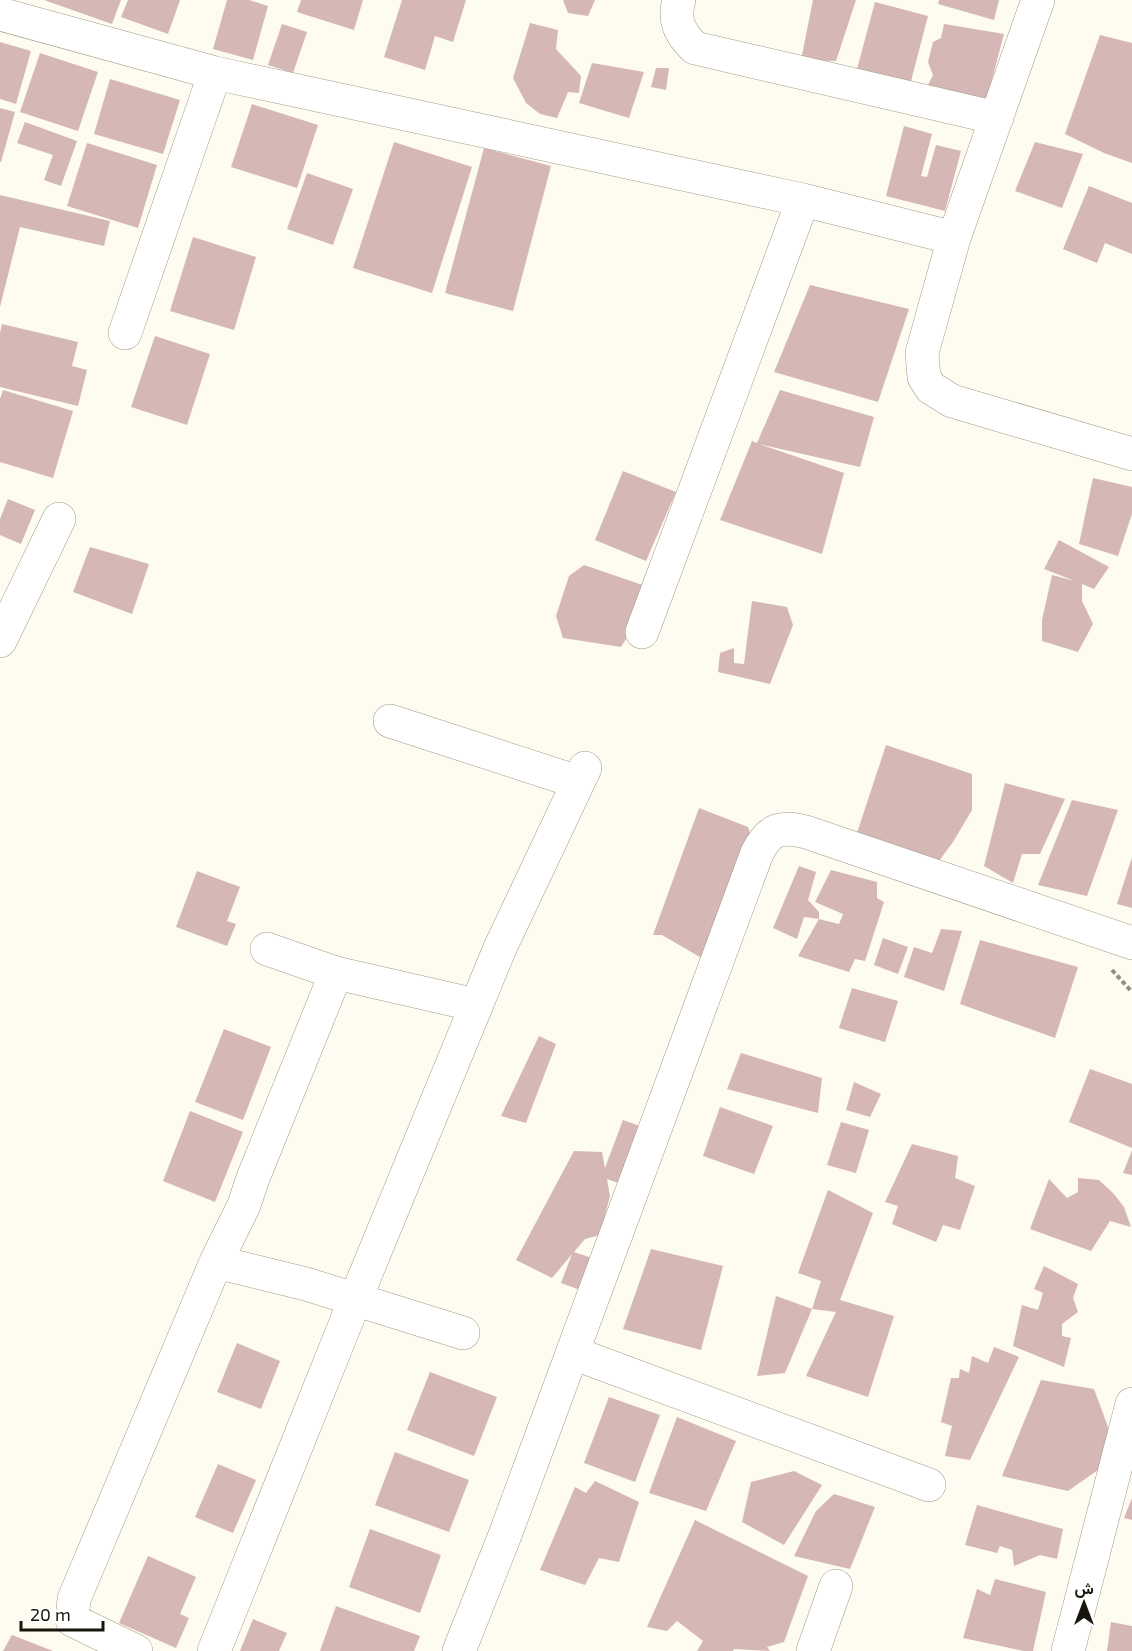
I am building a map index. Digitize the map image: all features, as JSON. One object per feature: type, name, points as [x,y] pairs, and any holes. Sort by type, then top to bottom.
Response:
[{"type":"street","points":[[679,0],[676,9],[678,27],[682,35],[695,48],[997,118]]},
{"type":"street","points":[[1038,0],[954,238],[922,353],[924,377],[931,388],[952,401],[1132,454]]},
{"type":"street","points":[[0,14],[215,73],[803,200],[954,238]]},
{"type":"street","points":[[125,333],[215,73]]},
{"type":"street","points":[[642,632],[803,200]]},
{"type":"street","points":[[0,641],[59,519]]},
{"type":"street","points":[[214,1651],[476,1005],[500,948],[581,775],[390,721]]},
{"type":"street","points":[[459,1651],[505,1534],[763,842],[774,832],[791,829],[806,832],[1132,944]]},
{"type":"street","points":[[267,949],[336,973],[476,1005]]},
{"type":"street","points":[[136,1651],[72,1620],[74,1599],[216,1262],[244,1205],[252,1178],[336,973]]},
{"type":"street","points":[[216,1262],[306,1284],[463,1334]]},
{"type":"street","points":[[573,1353],[929,1485]]},
{"type":"street","points":[[1068,1651],[1132,1404]]},
{"type":"street","points":[[813,1651],[836,1586]]},
{"type":"building","points":[[44,0],[121,0],[112,24]]},
{"type":"building","points":[[128,0],[180,0],[168,34],[121,17]]},
{"type":"building","points":[[227,0],[249,0],[268,6],[253,60],[213,49]]},
{"type":"building","points":[[301,0],[363,0],[354,30],[297,12]]},
{"type":"building","points":[[402,0],[466,0],[453,42],[435,36],[425,70],[384,57]]},
{"type":"building","points":[[563,0],[595,0],[588,16],[568,13]]},
{"type":"building","points":[[813,0],[856,0],[836,61],[801,60]]},
{"type":"building","points":[[939,0],[999,0],[994,20],[938,4]]},
{"type":"building","points":[[875,2],[928,16],[910,85],[857,69]]},
{"type":"building","points":[[530,23],[558,30],[556,49],[581,76],[579,93],[568,92],[557,118],[540,114],[526,103],[513,78]]},
{"type":"building","points":[[282,24],[307,32],[293,73],[268,65]]},
{"type":"building","points":[[944,24],[1004,34],[986,102],[928,85],[933,75],[928,62],[933,42],[941,38]]},
{"type":"building","points":[[1100,35],[1132,43],[1132,163],[1104,153],[1065,134]]},
{"type":"building","points":[[0,42],[31,51],[16,104],[0,99]]},
{"type":"building","points":[[40,53],[98,72],[78,131],[20,112]]},
{"type":"building","points":[[592,63],[644,72],[629,118],[579,103]]},
{"type":"building","points":[[656,68],[669,68],[666,90],[651,87]]},
{"type":"building","points":[[110,79],[180,100],[163,154],[94,134]]},
{"type":"building","points":[[252,104],[318,125],[297,188],[231,167]]},
{"type":"building","points":[[0,108],[15,112],[1,162],[0,162]]},
{"type":"building","points":[[25,122],[77,141],[61,186],[44,180],[53,155],[17,143]]},
{"type":"building","points":[[904,126],[932,134],[921,176],[927,177],[936,145],[961,151],[945,211],[886,196]]},
{"type":"building","points":[[394,142],[472,167],[432,293],[353,268]]},
{"type":"building","points":[[1035,142],[1083,154],[1062,208],[1015,191]]},
{"type":"building","points":[[87,143],[157,165],[138,228],[67,206]]},
{"type":"building","points":[[484,148],[551,166],[513,311],[445,293]]},
{"type":"building","points":[[307,173],[353,189],[333,245],[287,229]]},
{"type":"building","points":[[1089,186],[1132,203],[1132,254],[1105,243],[1097,263],[1063,249]]},
{"type":"building","points":[[0,195],[110,221],[104,246],[20,227],[0,307]]},
{"type":"building","points":[[193,237],[256,257],[234,330],[170,311]]},
{"type":"building","points":[[810,285],[909,309],[878,402],[774,372]]},
{"type":"building","points":[[2,324],[78,342],[72,366],[87,370],[78,406],[0,387]]},
{"type":"building","points":[[155,336],[210,354],[187,425],[131,407]]},
{"type":"building","points":[[3,390],[73,411],[53,478],[0,462],[0,399]]},
{"type":"building","points":[[780,390],[874,417],[860,467],[759,444],[844,473],[822,554],[720,520],[752,441],[757,443]]},
{"type":"building","points":[[623,471],[676,492],[646,561],[595,540]]},
{"type":"building","points":[[1093,478],[1132,487],[1132,514],[1118,556],[1079,544]]},
{"type":"building","points":[[8,499],[35,510],[21,544],[0,535],[0,519]]},
{"type":"building","points":[[1059,540],[1109,567],[1094,589],[1082,584],[1082,601],[1093,624],[1078,652],[1042,641],[1042,620],[1052,575],[1075,581],[1044,569]]},
{"type":"building","points":[[90,547],[149,564],[132,614],[73,592]]},
{"type":"building","points":[[584,565],[657,590],[621,647],[563,638],[556,616],[569,576]]},
{"type":"building","points":[[752,601],[787,607],[793,625],[770,684],[718,672],[720,653],[734,648],[734,663],[744,664]]},
{"type":"building","points":[[886,745],[972,774],[972,810],[939,861],[857,833]]},
{"type":"building","points":[[1005,783],[1065,799],[1040,854],[1022,854],[1013,883],[984,866]]},
{"type":"building","points":[[1072,800],[1118,810],[1087,896],[1038,885]]},
{"type":"building","points":[[699,808],[748,827],[757,853],[705,960],[662,935],[653,935]]},
{"type":"building","points":[[1132,857],[1132,908],[1117,904]]},
{"type":"building","points":[[799,866],[816,872],[808,900],[819,912],[819,919],[804,917],[797,939],[773,928]]},
{"type":"building","points":[[831,870],[877,882],[877,898],[884,902],[865,961],[855,959],[849,972],[798,956],[819,919],[839,924],[843,914],[815,902]]},
{"type":"building","points":[[197,871],[240,887],[227,921],[236,924],[227,946],[176,927]]},
{"type":"building","points":[[941,929],[962,931],[944,991],[904,977],[914,947],[932,953]]},
{"type":"building","points":[[883,938],[908,947],[898,974],[874,965]]},
{"type":"building","points":[[980,940],[1078,967],[1055,1038],[960,1004]]},
{"type":"building","points":[[852,988],[898,1001],[885,1042],[839,1028]]},
{"type":"building","points":[[224,1029],[271,1047],[243,1120],[195,1102]]},
{"type":"building","points":[[539,1036],[556,1044],[526,1123],[501,1116]]},
{"type":"building","points":[[741,1053],[822,1078],[818,1113],[727,1089]]},
{"type":"building","points":[[1090,1069],[1132,1084],[1132,1148],[1069,1122]]},
{"type":"building","points":[[854,1082],[881,1094],[870,1117],[846,1110]]},
{"type":"building","points":[[720,1107],[773,1126],[754,1174],[703,1156]]},
{"type":"building","points":[[190,1111],[243,1132],[215,1202],[163,1181]]},
{"type":"building","points":[[623,1120],[651,1130],[629,1187],[607,1179],[610,1196],[600,1235],[585,1239],[574,1252],[595,1259],[583,1291],[561,1283],[572,1254],[552,1278],[516,1260],[574,1151],[602,1152],[605,1168]]},
{"type":"building","points":[[841,1122],[869,1130],[856,1173],[827,1165]]},
{"type":"building","points":[[912,1144],[958,1156],[955,1178],[975,1186],[960,1230],[943,1225],[936,1242],[892,1224],[898,1206],[885,1202]]},
{"type":"building","points":[[1132,1150],[1132,1175],[1123,1173]]},
{"type":"building","points":[[1078,1178],[1099,1180],[1124,1207],[1131,1227],[1110,1221],[1091,1251],[1030,1229],[1049,1179],[1067,1198],[1078,1192]]},
{"type":"building","points":[[828,1190],[873,1213],[840,1300],[894,1316],[868,1397],[806,1376],[836,1312],[812,1309],[821,1281],[798,1273]]},
{"type":"building","points":[[651,1249],[723,1266],[701,1350],[623,1329]]},
{"type":"building","points":[[1044,1266],[1078,1284],[1073,1298],[1078,1312],[1062,1324],[1062,1336],[1071,1338],[1064,1367],[1013,1346],[1022,1305],[1038,1310],[1043,1293],[1034,1289]]},
{"type":"building","points":[[776,1296],[812,1309],[785,1373],[757,1376]]},
{"type":"building","points":[[237,1343],[280,1361],[261,1409],[217,1392]]},
{"type":"building","points":[[994,1347],[1019,1357],[970,1460],[945,1456],[952,1426],[941,1422],[951,1378],[959,1378],[960,1369],[969,1373],[972,1356],[988,1363]]},
{"type":"building","points":[[430,1372],[497,1397],[474,1456],[407,1430]]},
{"type":"building","points":[[1041,1380],[1094,1389],[1111,1435],[1098,1470],[1068,1491],[1002,1476]]},
{"type":"building","points":[[609,1397],[660,1415],[635,1482],[584,1463]]},
{"type":"building","points":[[677,1417],[736,1441],[706,1511],[649,1493]]},
{"type":"building","points":[[395,1452],[469,1480],[449,1532],[375,1505]]},
{"type":"building","points":[[218,1464],[256,1480],[233,1533],[195,1517]]},
{"type":"building","points":[[794,1471],[822,1485],[784,1545],[742,1522],[751,1482]]},
{"type":"building","points":[[595,1481],[639,1502],[619,1562],[599,1558],[585,1585],[540,1570],[575,1487],[586,1493]]},
{"type":"building","points":[[834,1494],[875,1507],[850,1569],[794,1556],[816,1511]]},
{"type":"building","points":[[1132,1498],[1132,1520],[1124,1518]]},
{"type":"building","points":[[977,1505],[1063,1529],[1057,1559],[1040,1555],[1014,1566],[1012,1550],[1000,1546],[997,1553],[965,1545]]},
{"type":"building","points":[[695,1520],[808,1576],[784,1642],[767,1647],[770,1651],[734,1649],[733,1651],[697,1651],[703,1641],[677,1621],[667,1631],[647,1627]]},
{"type":"building","points":[[370,1529],[441,1555],[420,1613],[349,1587]]},
{"type":"building","points":[[148,1556],[196,1577],[180,1614],[189,1618],[176,1648],[119,1623]]},
{"type":"building","points":[[995,1579],[1046,1592],[1033,1651],[963,1638],[977,1589],[990,1595]]},
{"type":"building","points":[[336,1606],[420,1636],[414,1651],[320,1651]]},
{"type":"building","points":[[253,1619],[287,1633],[279,1651],[240,1651]]},
{"type":"building","points":[[1111,1622],[1132,1626],[1132,1651],[1107,1651]]},
{"type":"building","points":[[12,1635],[53,1651],[3,1651]]}]
